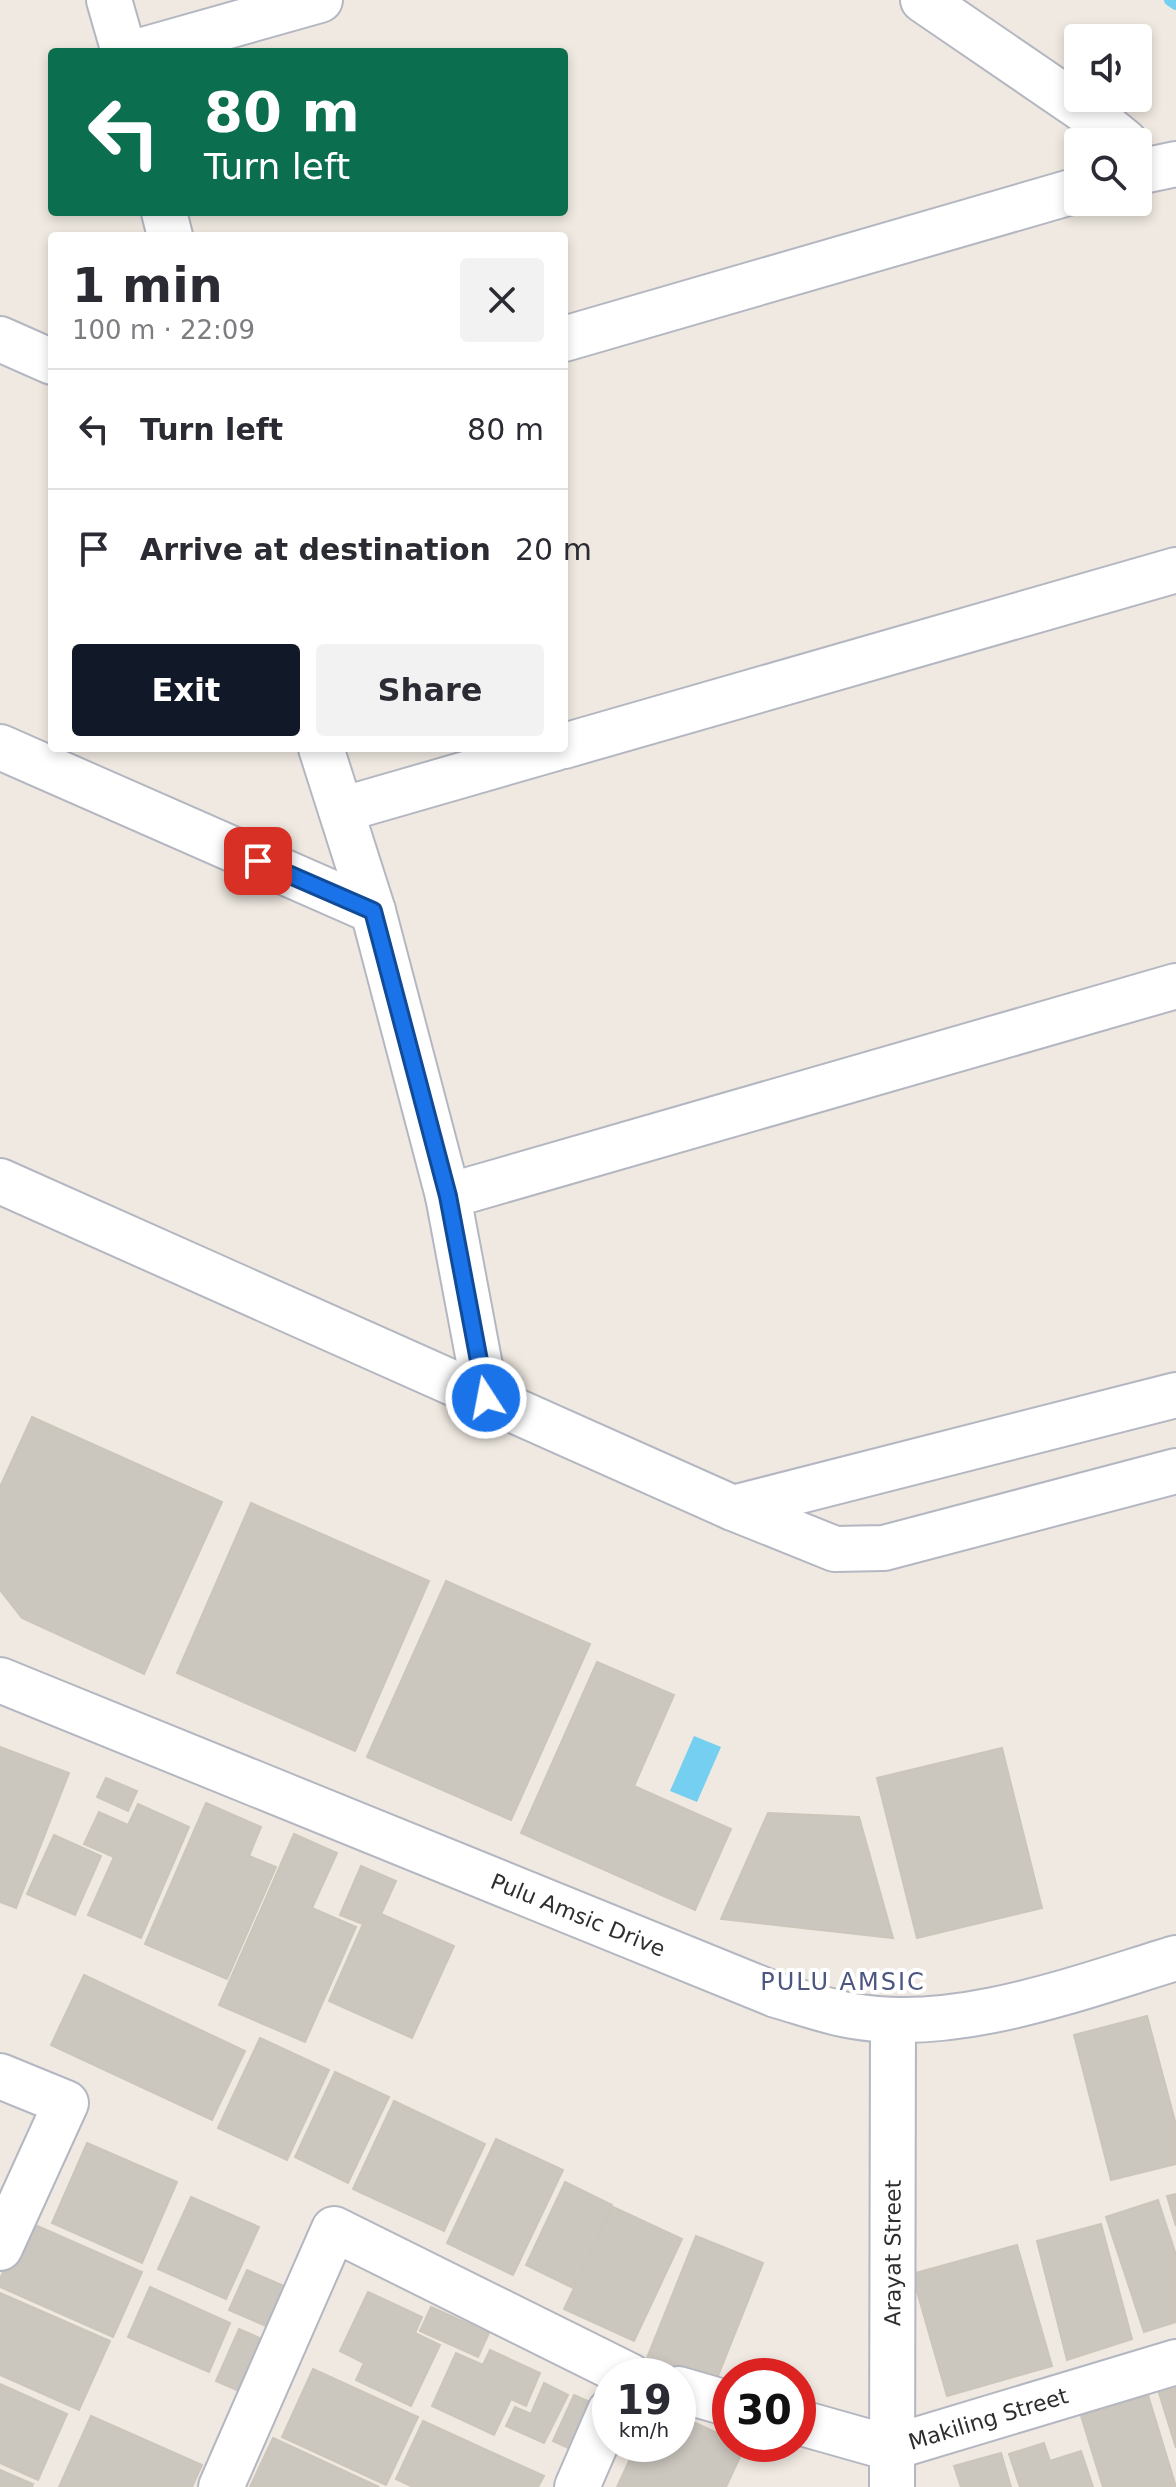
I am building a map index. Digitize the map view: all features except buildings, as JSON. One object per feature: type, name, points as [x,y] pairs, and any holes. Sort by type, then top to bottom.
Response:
[{"type":"street","points":[[109,0],[123,48]]},
{"type":"street","points":[[150,48],[320,0]]},
{"type":"street","points":[[923,0],[1108,128]]},
{"type":"street","points":[[568,338],[1064,194]]},
{"type":"street","points":[[0,339],[48,360]]},
{"type":"street","points":[[568,745],[1176,570]]},
{"type":"street","points":[[0,747],[373,911]]},
{"type":"street","points":[[322,752],[373,911],[448,1196],[486,1398]]},
{"type":"street","points":[[341,810],[542,752]]},
{"type":"street","points":[[448,1196],[1176,986]]},
{"type":"street","points":[[0,1181],[733,1508],[835,1549],[884,1548],[1176,1471]]},
{"type":"street","points":[[733,1508],[1176,1395]]},
{"type":"street","name":"Pulu Amsic Drive","points":[[0,1680],[776,1995],[852,2016],[893,2020],[930,2019],[1033,2002],[1176,1958]]},
{"type":"street","name":"Arayat Street","points":[[891,2467],[893,2020]]},
{"type":"street","points":[[0,2076],[66,2103],[0,2248]]},
{"type":"street","points":[[221,2487],[334,2229],[592,2358]]},
{"type":"street","name":"Makiling Street","points":[[816,2431],[891,2467],[1176,2362]]},
{"type":"street","points":[[577,2487],[592,2452]]},
{"type":"water","points":[[694,1736],[721,1747],[697,1802],[670,1791]]},
{"type":"waterway","points":[[1170,0],[1176,4]]},
{"type":"district","name":"PULU AMSIC","points":[[843,1982]]},
{"type":"route","points":[[258,861],[373,911],[448,1196],[486,1398]]}]
